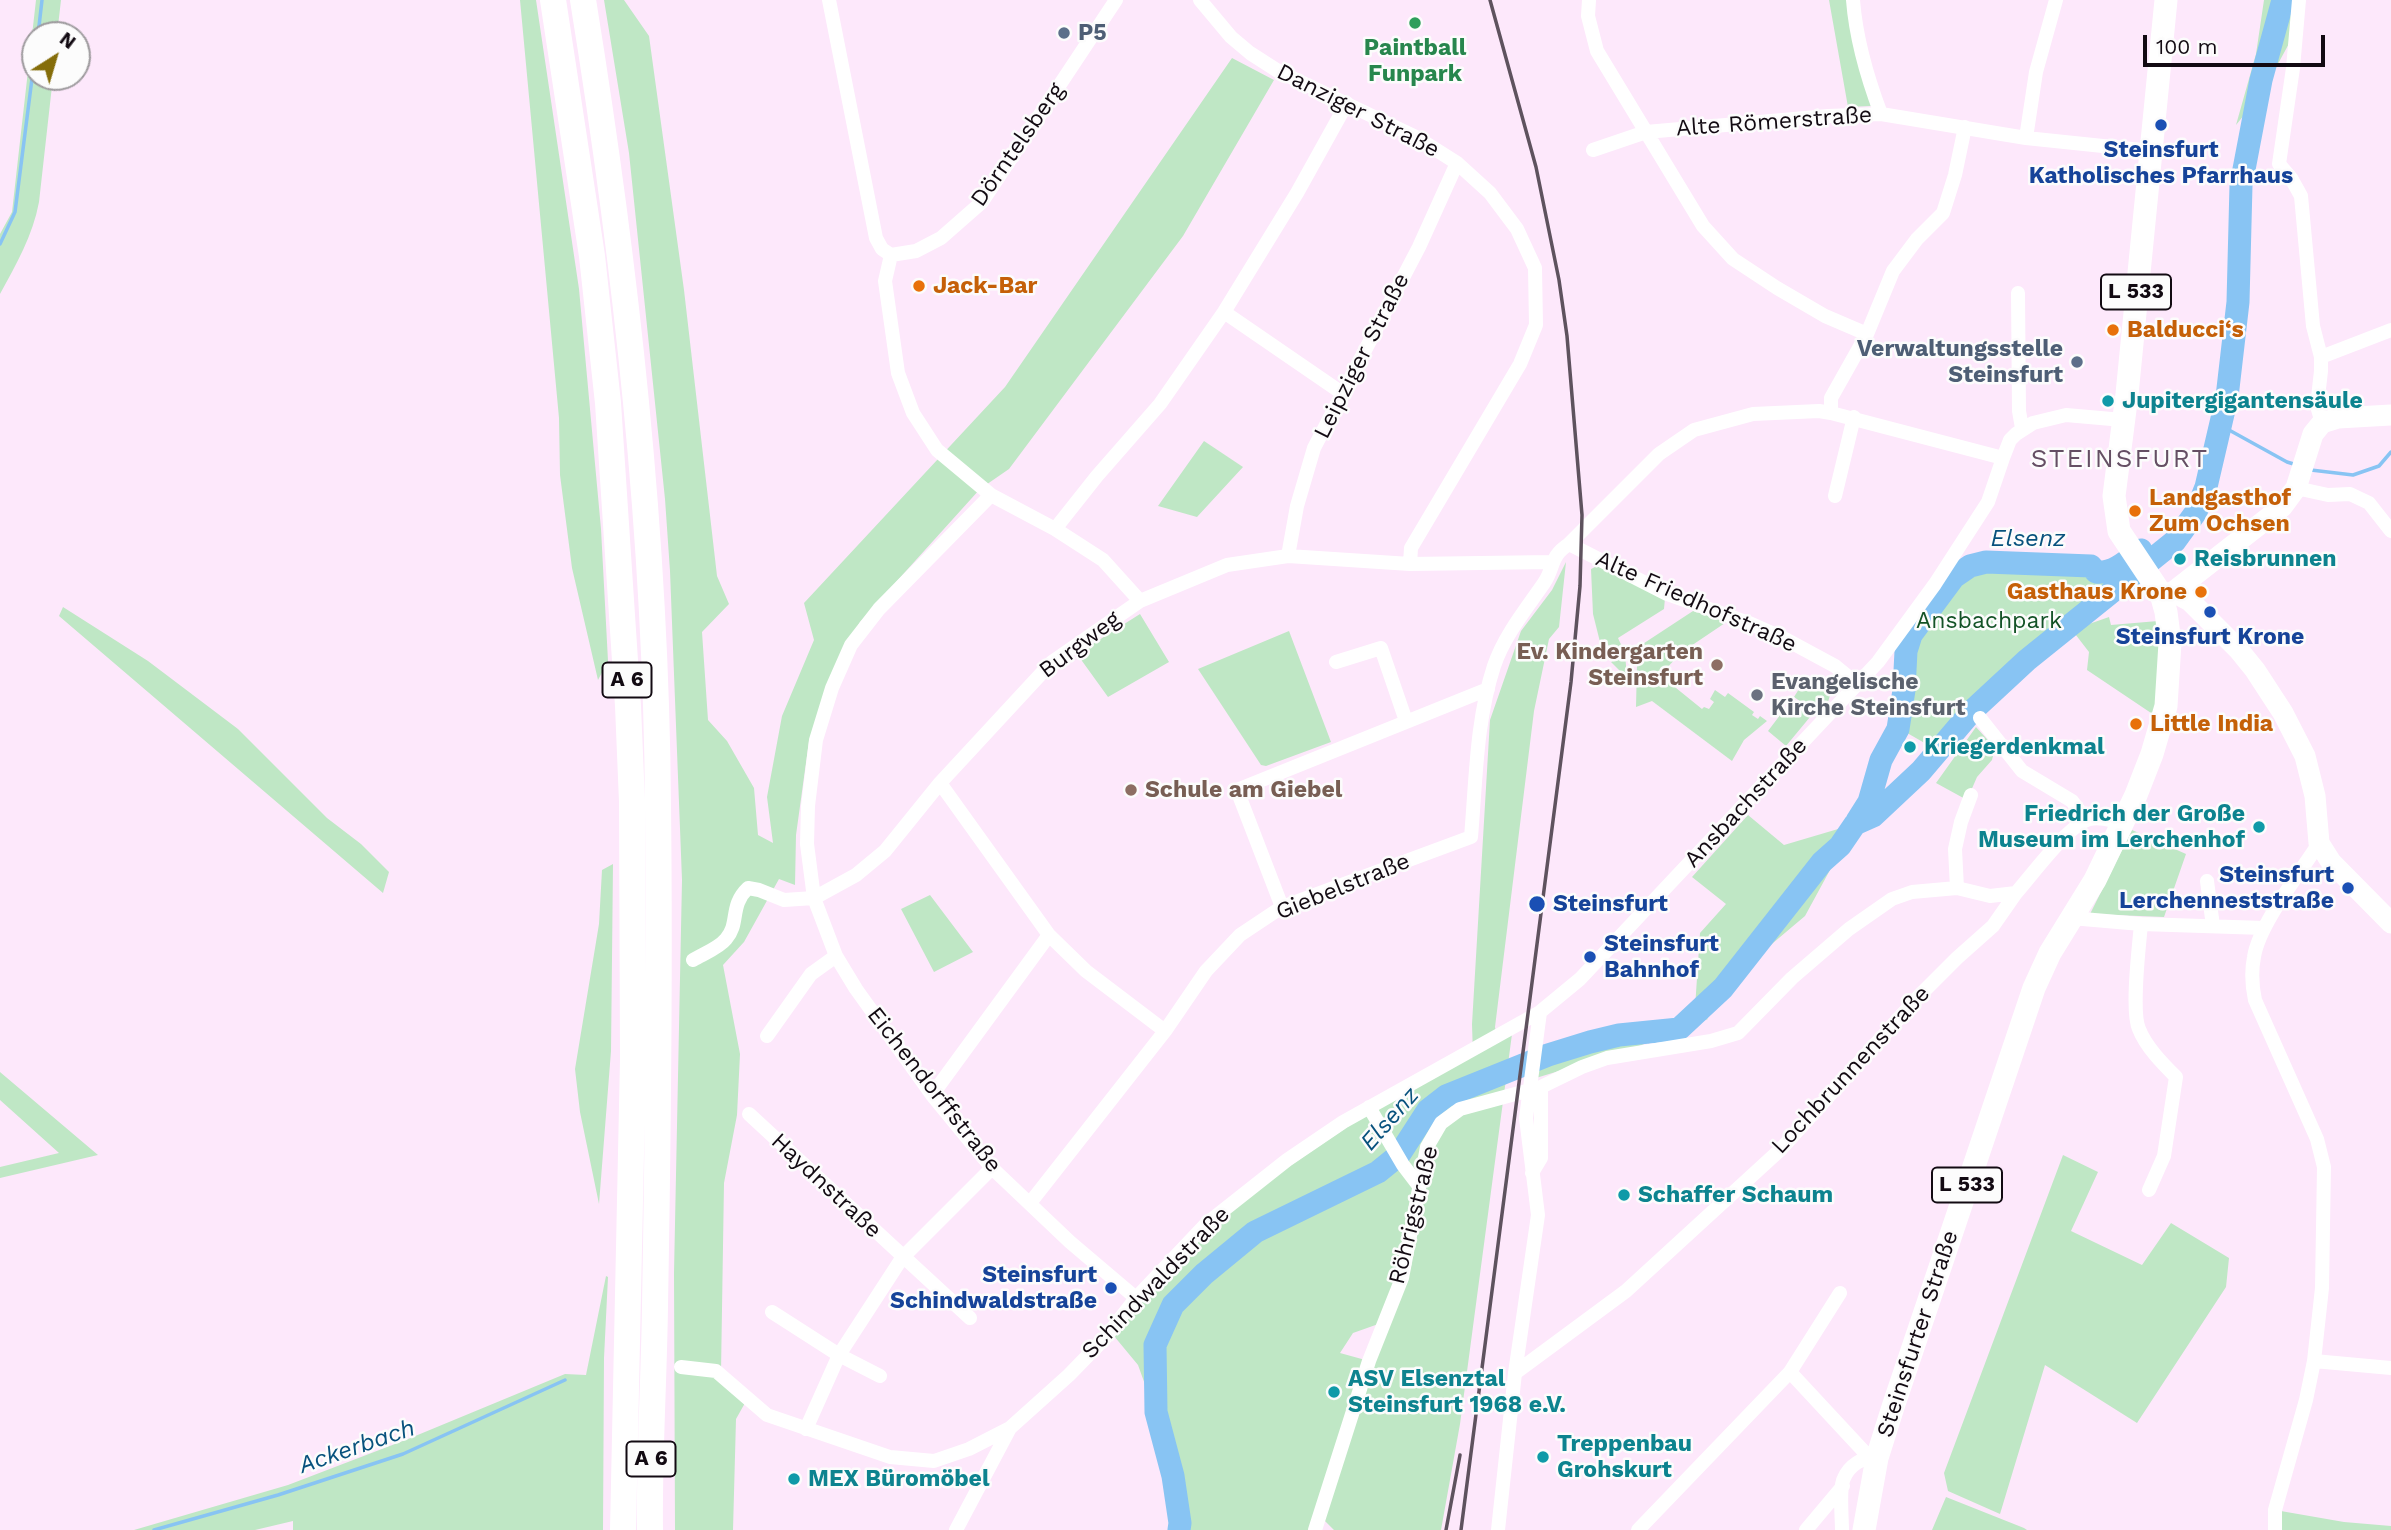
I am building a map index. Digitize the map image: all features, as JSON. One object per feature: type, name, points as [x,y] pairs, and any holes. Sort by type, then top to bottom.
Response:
[{"type":"highway","name":"A 6","points":[[553,0],[592,256],[606,376],[628,692],[632,802],[633,1059],[623,1530]]},
{"type":"highway","name":"A 6","points":[[583,0],[619,251],[636,400],[648,552],[659,803],[659,1057],[650,1530]]},
{"type":"main road","name":"L 533","points":[[2166,0],[2114,496],[2119,531],[2126,544],[2148,574],[2167,593]]},
{"type":"main road","name":"Steinsfurter Straße","points":[[1864,1530],[1873,1457],[2022,1019],[2046,962],[2095,880],[2152,754],[2166,706],[2171,643],[2167,593]]},
{"type":"street","points":[[829,0],[876,238],[882,249],[891,255],[886,281],[898,373],[913,413],[937,450],[991,495],[1055,529],[1103,561],[1140,601]]},
{"type":"street","name":"Dörntelsberg","points":[[891,255],[916,251],[941,238],[982,202],[1116,0]]},
{"type":"street","name":"Danziger Straße","points":[[1200,0],[1231,37],[1278,71],[1416,137],[1457,163],[1490,193],[1517,229],[1535,268],[1536,325],[1520,364],[1411,548],[1410,564]]},
{"type":"street","name":"Alte Römerstraße","points":[[1589,0],[1588,16],[1597,51],[1646,132]]},
{"type":"street","points":[[1853,0],[1854,24],[1881,114]]},
{"type":"street","points":[[2026,138],[2036,72],[2056,0]]},
{"type":"street","points":[[2299,0],[2293,68],[2279,164],[2301,196],[2313,326],[2320,357],[2317,406],[2322,423]]},
{"type":"street","points":[[1055,529],[1160,404],[1224,312],[1297,193],[1347,103]]},
{"type":"street","name":"Alte Römerstraße","points":[[1593,150],[1646,132],[1881,114],[2026,138],[2151,151]]},
{"type":"street","points":[[1831,413],[1831,398],[1867,334],[1893,271],[1917,239],[1943,213],[1965,128]]},
{"type":"street","points":[[1646,132],[1703,226],[1733,259],[1825,316],[1867,334]]},
{"type":"street","name":"Leipziger Straße","points":[[1288,556],[1297,506],[1314,448],[1419,247],[1457,163]]},
{"type":"street","points":[[2018,293],[2018,411],[2022,428],[2066,415],[2123,420]]},
{"type":"street","points":[[1224,312],[1342,393]]},
{"type":"street","points":[[2320,357],[2391,330]]},
{"type":"street","points":[[1282,907],[1237,790],[1488,689],[1495,664],[1512,630],[1549,575],[1559,552],[1659,454],[1694,430],[1753,414],[1819,411],[2003,458]]},
{"type":"street","points":[[2167,593],[2282,507],[2301,475],[2313,434],[2322,423],[2338,418],[2391,415]]},
{"type":"street","points":[[1835,496],[1854,418]]},
{"type":"street","name":"Ansbachstraße","points":[[1531,1025],[1540,1012],[1587,971],[1857,684],[1898,636],[1988,502],[2010,440],[2022,428]]},
{"type":"street","points":[[2301,475],[2328,495],[2350,495],[2369,503],[2391,531]]},
{"type":"street","name":"Eichendorffstraße","points":[[991,495],[879,609],[851,645],[832,688],[816,740],[808,806],[807,844],[814,898],[836,956],[856,989],[932,1095],[992,1168],[1070,1242],[1136,1298]]},
{"type":"street","name":"Burgweg","points":[[692,960],[725,942],[732,931],[737,898],[748,888],[784,900],[814,898],[856,876],[886,851],[940,783],[1052,662],[1140,601],[1227,565],[1288,556],[1410,564],[1559,552]]},
{"type":"street","name":"Alte Friedhofstraße","points":[[1559,552],[1593,556],[1667,594],[1749,623],[1835,666],[1857,684]]},
{"type":"street","points":[[2167,593],[2190,601],[2238,649],[2283,713],[2305,756],[2315,796],[2319,843],[2331,862],[2391,923]]},
{"type":"street","points":[[1336,662],[1381,648],[1406,721]]},
{"type":"street","name":"Giebelstraße","points":[[1030,1203],[1165,1031],[1206,971],[1240,935],[1282,907],[1471,837],[1480,717],[1488,689]]},
{"type":"street","points":[[1980,718],[2022,771],[2072,801],[2086,820]]},
{"type":"street","points":[[940,783],[1049,935],[1086,971],[1165,1031]]},
{"type":"street","points":[[1957,888],[1955,849],[1971,795]]},
{"type":"street","points":[[2016,893],[2073,829],[2086,820],[2098,818],[2122,823]]},
{"type":"street","points":[[2274,1530],[2275,1510],[2306,1400],[2314,1361],[2322,1289],[2324,1167],[2317,1139],[2255,1000],[2252,983],[2254,954],[2264,929],[2319,843]]},
{"type":"street","points":[[2207,881],[2213,926]]},
{"type":"street","name":"Röhrigstraße","points":[[1315,1530],[1369,1361],[1402,1278],[1427,1147],[1441,1124],[1460,1109],[1541,1087],[1607,1058],[1711,1041],[1738,1033],[1792,978],[1849,929],[1892,899],[1912,892],[1957,888],[1990,896],[2016,893]]},
{"type":"street","name":"Lochbrunnenstraße","points":[[1515,1373],[1626,1291],[1781,1149],[1920,995],[1993,926],[2016,893]]},
{"type":"street","points":[[2071,918],[2264,929]]},
{"type":"street","points":[[2141,924],[2136,990],[2138,1028],[2163,1064],[2176,1077],[2164,1156],[2149,1190]]},
{"type":"street","points":[[932,1095],[1049,935]]},
{"type":"street","points":[[767,1036],[811,974],[836,956]]},
{"type":"street","points":[[1497,1530],[1515,1373],[1538,1214],[1526,1118],[1531,1025]]},
{"type":"street","name":"Schindwaldstraße","points":[[681,1367],[716,1371],[767,1415],[890,1457],[934,1461],[969,1449],[1010,1428],[1069,1376],[1105,1338],[1136,1298],[1206,1224],[1287,1160],[1369,1107],[1531,1025]]},
{"type":"street","points":[[1532,1172],[1541,1158],[1541,1087]]},
{"type":"street","points":[[1369,1107],[1403,1165],[1419,1186]]},
{"type":"street","name":"Haydnstraße","points":[[749,1114],[970,1318]]},
{"type":"street","points":[[806,1429],[839,1355],[902,1258],[992,1168]]},
{"type":"street","points":[[1643,1529],[1790,1372],[1840,1293]]},
{"type":"street","points":[[772,1312],[839,1355],[880,1376]]},
{"type":"street","points":[[2314,1361],[2391,1367]]},
{"type":"street","points":[[1790,1372],[1873,1457],[1857,1463],[1843,1479],[1842,1530]]},
{"type":"street","name":"Schindwaldstraße","points":[[956,1530],[1010,1428]]},
{"type":"street","points":[[1806,1530],[1843,1486]]},
{"type":"green space","points":[[36,0],[61,0],[59,21],[34,21]]},
{"type":"green space","points":[[520,0],[536,0],[579,289],[601,529],[608,661],[598,680],[572,568],[560,475],[559,418]]},
{"type":"green space","points":[[604,0],[624,0],[649,36],[684,290],[717,576],[729,604],[702,632],[708,720],[727,741],[754,788],[758,835],[773,843],[767,797],[782,716],[814,640],[804,603],[1005,387],[1232,58],[1274,80],[1183,236],[1009,469],[980,489],[860,622],[834,669],[809,741],[796,835],[795,885],[779,879],[744,942],[723,965],[740,1054],[737,1115],[724,1183],[721,1372],[745,1403],[736,1419],[733,1530],[675,1530],[674,1273],[682,880],[670,571],[629,153]]},
{"type":"green space","points":[[1829,0],[1848,0],[1871,106],[1848,107]]},
{"type":"green space","points":[[2264,0],[2294,0],[2291,40],[2262,93],[2236,125],[2256,54]]},
{"type":"green space","points":[[26,91],[51,91],[36,214],[18,261],[0,294],[0,234],[12,212]]},
{"type":"green space","points":[[1204,441],[1243,467],[1197,517],[1158,506]]},
{"type":"green space","points":[[1566,562],[1559,627],[1549,639],[1534,711],[1495,1027],[1498,1042],[1512,1034],[1460,1424],[1441,1530],[1334,1530],[1319,1515],[1314,1530],[1172,1530],[1147,1390],[1138,1365],[1114,1336],[1207,1230],[1256,1189],[1356,1121],[1473,1056],[1472,1024],[1490,720],[1521,631],[1552,590]],"holes":[[[1384,1322],[1369,1361],[1340,1353],[1353,1333]]]},
{"type":"green space","points":[[1597,566],[1665,598],[1664,609],[1618,638],[1625,653],[1627,678],[1611,662],[1616,659],[1605,639],[1600,642],[1593,614],[1591,569]]},
{"type":"green space","name":"Ansbachpark","points":[[1972,568],[2108,576],[2119,581],[2059,627],[1928,745],[1902,730],[1913,636],[1955,579]]},
{"type":"green space","points":[[63,607],[148,661],[238,729],[327,818],[361,844],[389,872],[383,893],[59,616]]},
{"type":"green space","points":[[1693,611],[1728,621],[1682,652],[1660,675],[1702,709],[1709,709],[1714,702],[1710,699],[1715,690],[1725,697],[1728,693],[1754,712],[1752,715],[1767,721],[1744,740],[1732,761],[1652,701],[1636,707],[1637,664],[1629,653]]},
{"type":"green space","points":[[1140,614],[1169,662],[1108,697],[1077,654]]},
{"type":"green space","points":[[2109,617],[2111,625],[2158,621],[2161,628],[2157,717],[2087,670],[2089,652],[2072,630]]},
{"type":"green space","points":[[1289,631],[1331,742],[1266,766],[1261,765],[1198,669]]},
{"type":"green space","points":[[1807,676],[1827,686],[1831,692],[1828,702],[1818,714],[1794,697]]},
{"type":"green space","points":[[1790,702],[1810,717],[1786,746],[1768,731]]},
{"type":"green space","points":[[1976,727],[1995,748],[1992,760],[1977,777],[1967,800],[1936,783]]},
{"type":"green space","points":[[1748,815],[1784,845],[1855,824],[1805,916],[1696,1008],[1708,1019],[1634,1048],[1536,1078],[1538,1052],[1592,1036],[1624,1032],[1668,1033],[1695,1008],[1700,933],[1726,904],[1692,877]]},
{"type":"green space","points":[[2132,830],[2186,854],[2164,917],[2090,914]]},
{"type":"green space","points":[[613,864],[611,1051],[599,1204],[580,1112],[575,1069],[599,924],[602,870]]},
{"type":"green space","points":[[930,895],[973,952],[934,972],[901,909]]},
{"type":"green space","points":[[0,1072],[98,1155],[0,1178],[0,1167],[59,1153],[0,1100]]},
{"type":"green space","points":[[2063,1155],[2098,1172],[2071,1231],[2142,1265],[2171,1223],[2229,1258],[2226,1287],[2137,1423],[2045,1365],[2000,1514],[1948,1491],[1944,1473]]},
{"type":"green space","points":[[606,1276],[603,1530],[293,1530],[293,1521],[255,1530],[134,1530],[288,1485],[565,1374],[586,1375]]},
{"type":"green space","points":[[1946,1497],[2024,1528],[2027,1530],[1932,1530]]},
{"type":"green space","points":[[2275,1510],[2344,1522],[2391,1526],[2391,1530],[2275,1530]]},
{"type":"waterway","points":[[40,21],[42,0]]},
{"type":"waterway","name":"Elsenz","points":[[1179,1530],[1173,1476],[1156,1412],[1155,1345],[1173,1305],[1204,1274],[1255,1232],[1378,1172],[1399,1155],[1428,1110],[1446,1096],[1548,1055],[1590,1042],[1619,1035],[1679,1029],[1723,988],[1822,862],[1840,846],[1855,824],[1873,816],[1921,771],[1972,711],[2027,660],[2175,541],[2196,512],[2206,487],[2227,397],[2238,302],[2241,185],[2261,80],[2283,0]]},
{"type":"waterway","points":[[0,244],[15,212],[30,91]]},
{"type":"waterway","points":[[2220,425],[2297,465]]},
{"type":"waterway","points":[[2311,470],[2353,475],[2379,466],[2391,452]]},
{"type":"waterway","name":"Elsenz","points":[[1857,821],[1869,802],[1881,760],[1898,729],[1906,651],[1911,635],[1954,577],[1970,566],[1986,562],[2091,566],[2096,572],[2102,572],[2120,566],[2141,550]]},
{"type":"waterway","name":"Ackerbach","points":[[154,1530],[278,1495],[403,1454],[565,1380]]},
{"type":"railway","points":[[1461,1530],[1571,682],[1580,586],[1582,515],[1567,336],[1559,280],[1536,167],[1490,0]]},
{"type":"railway","points":[[1446,1530],[1460,1455]]},
{"type":"place","name":"Paintball Funpark","points":[[1415,23]]},
{"type":"place","name":"P5","points":[[1064,33]]},
{"type":"place","name":"Steinsfurt Katholisches Pfarrhaus","points":[[2161,125]]},
{"type":"place","name":"Jack-Bar","points":[[919,286]]},
{"type":"place","name":"Balducci‘s","points":[[2113,330]]},
{"type":"place","name":"Verwaltungsstelle Steinsfurt","points":[[2077,362]]},
{"type":"place","name":"Jupitergigantensäule","points":[[2108,401]]},
{"type":"place","name":"Landgasthof Zum Ochsen","points":[[2135,511]]},
{"type":"place","name":"Reisbrunnen","points":[[2180,559]]},
{"type":"place","name":"Gasthaus Krone","points":[[2201,592]]},
{"type":"place","name":"Steinsfurt Krone","points":[[2210,612]]},
{"type":"place","name":"Ev. Kindergarten Steinsfurt","points":[[1717,665]]},
{"type":"place","name":"Evangelische Kirche Steinsfurt","points":[[1757,695]]},
{"type":"place","name":"Little India","points":[[2136,724]]},
{"type":"place","name":"Kriegerdenkmal","points":[[1910,747]]},
{"type":"place","name":"Schule am Giebel","points":[[1131,790]]},
{"type":"place","name":"Friedrich der Große Museum im Lerchenhof","points":[[2259,827]]},
{"type":"place","name":"Steinsfurt Lerchenneststraße","points":[[2348,888]]},
{"type":"place","name":"Steinsfurt","points":[[1537,904]]},
{"type":"place","name":"Steinsfurt Bahnhof","points":[[1590,957]]},
{"type":"place","name":"Schaffer Schaum","points":[[1624,1195]]},
{"type":"place","name":"Steinsfurt Schindwaldstraße","points":[[1111,1288]]},
{"type":"place","name":"ASV Elsenztal Steinsfurt 1968 e.V.","points":[[1334,1392]]},
{"type":"place","name":"Treppenbau Grohskurt","points":[[1543,1457]]},
{"type":"place","name":"MEX Büromöbel","points":[[794,1479]]},
{"type":"district","name":"STEINSFURT","points":[[2120,459]]}]
